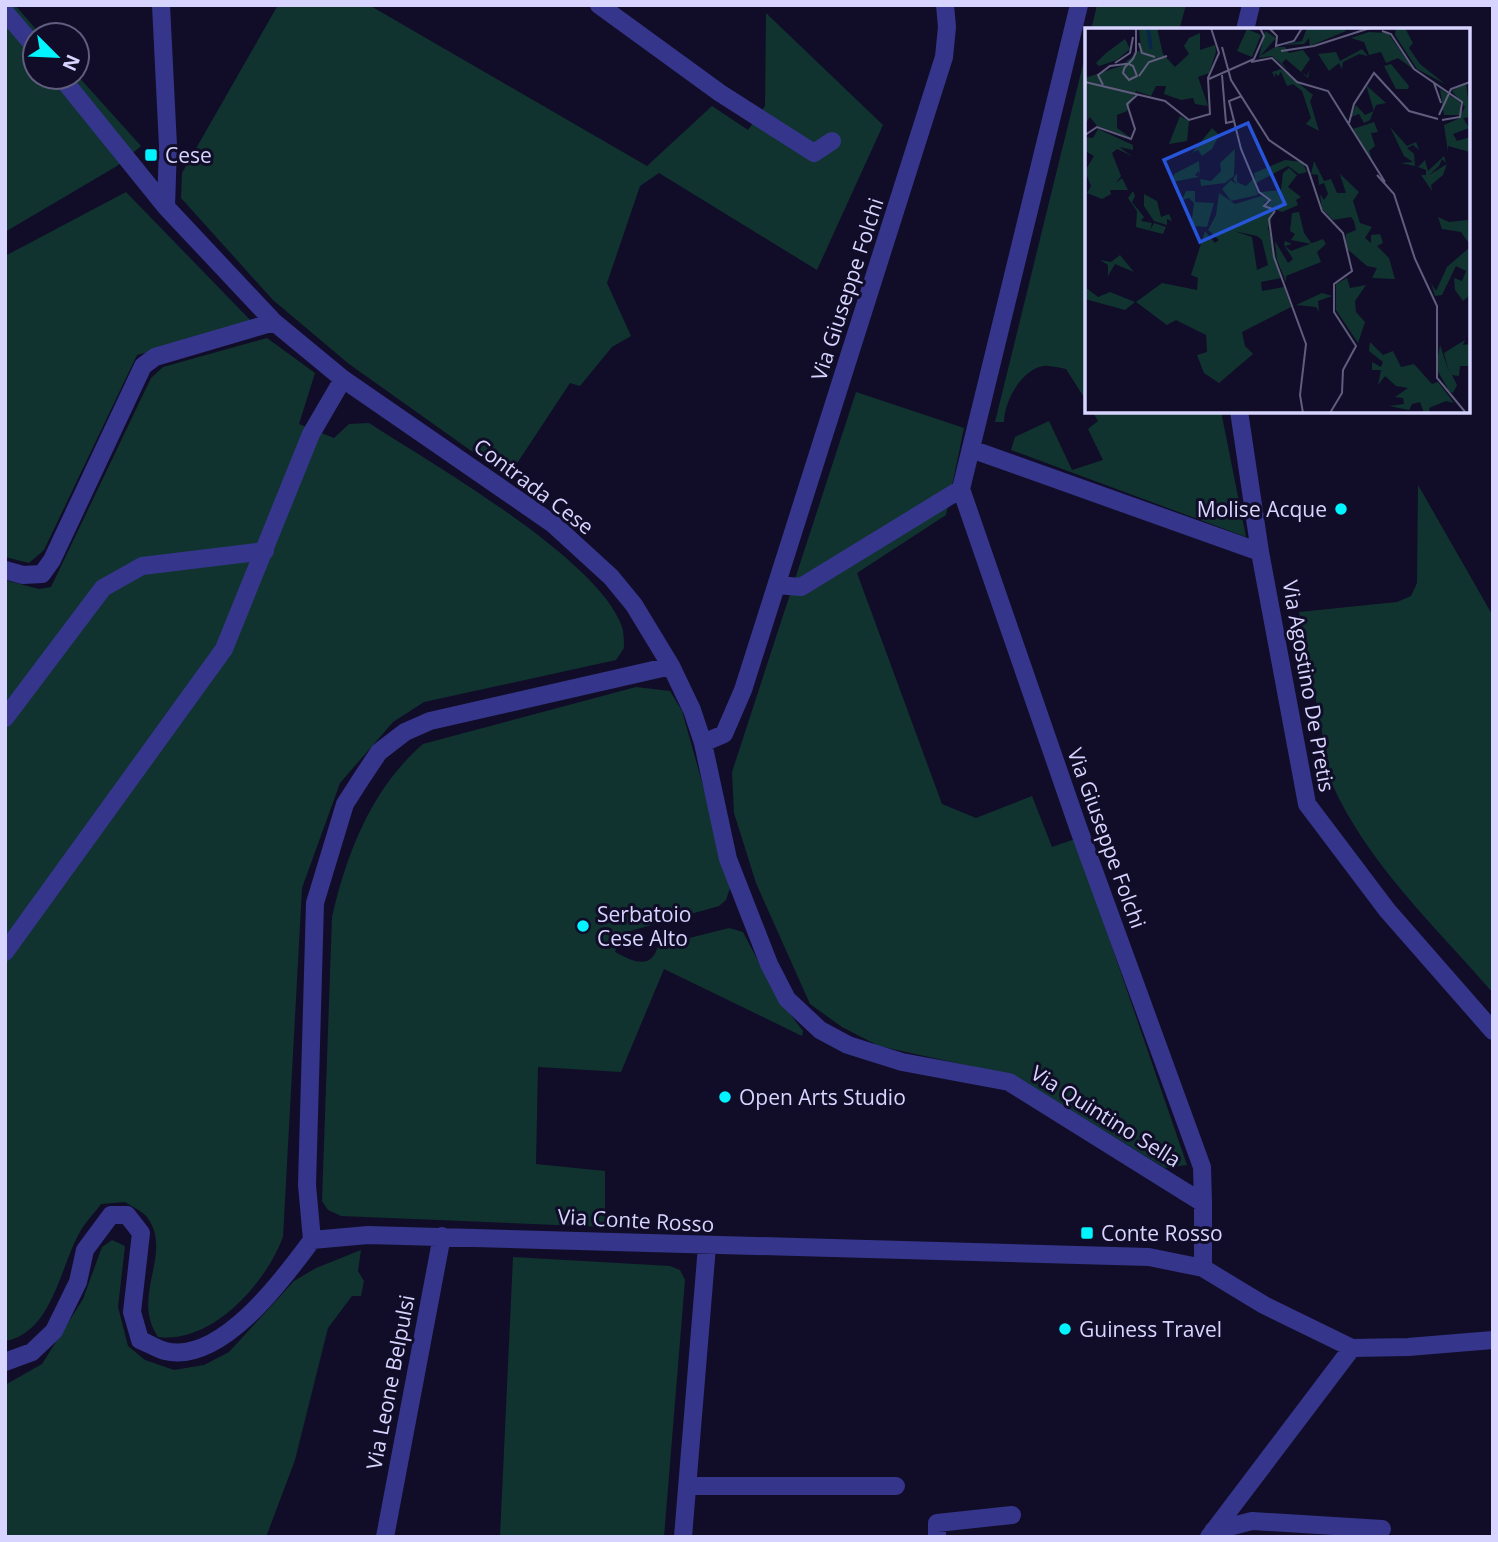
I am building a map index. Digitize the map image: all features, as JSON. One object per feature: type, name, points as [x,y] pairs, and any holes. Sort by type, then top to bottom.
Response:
[{"type":"street","points":[[161,5],[168,146],[166,206]]},
{"type":"street","points":[[599,5],[719,93],[814,153],[832,141]]},
{"type":"street","name":"Via Giuseppe Folchi","points":[[703,743],[724,734],[743,690],[944,57],[947,27],[945,5]]},
{"type":"street","points":[[777,585],[801,587],[961,489],[1079,5]]},
{"type":"street","points":[[1245,28],[1251,5]]},
{"type":"street","points":[[5,12],[21,31]]},
{"type":"street","name":"Contrada Cese","points":[[72,91],[166,206],[274,322],[343,379],[553,524],[611,577],[634,605],[671,666],[692,710],[703,743]]},
{"type":"street","points":[[5,570],[23,575],[42,574],[52,560],[143,366],[155,357],[274,322]]},
{"type":"street","points":[[5,952],[225,649],[311,434],[343,379]]},
{"type":"street","name":"Via Agostino De Pretis","points":[[1239,413],[1260,552],[1307,804],[1387,910],[1493,1031]]},
{"type":"street","points":[[971,449],[1260,552]]},
{"type":"street","name":"Via Giuseppe Folchi","points":[[961,489],[1079,830],[1202,1167],[1203,1203]]},
{"type":"street","points":[[5,718],[103,588],[142,566],[265,551]]},
{"type":"street","points":[[5,1362],[32,1352],[54,1331],[78,1282],[85,1250],[111,1215],[127,1215],[141,1233],[132,1312],[140,1340],[166,1351],[187,1351],[232,1331],[285,1278],[312,1240],[307,1185],[315,903],[345,804],[379,752],[405,732],[430,721],[671,666]]},
{"type":"street","name":"Via Quintino Sella","points":[[703,743],[728,859],[769,964],[788,999],[820,1030],[848,1045],[902,1062],[1009,1082],[1203,1203]]},
{"type":"street","points":[[1203,1203],[1203,1268]]},
{"type":"street","name":"Via Conte Rosso","points":[[312,1240],[368,1235],[442,1236],[707,1246],[1149,1257],[1203,1268],[1264,1305],[1352,1348],[1408,1347],[1493,1340]]},
{"type":"street","name":"Via Leone Belpulsi","points":[[385,1537],[442,1236]]},
{"type":"street","points":[[683,1537],[707,1246]]},
{"type":"street","points":[[1211,1534],[1352,1348]]},
{"type":"street","points":[[689,1486],[897,1486]]},
{"type":"street","points":[[937,1537],[937,1523],[1012,1515]]},
{"type":"street","points":[[1211,1534],[1252,1521],[1382,1529]]},
{"type":"green space","points":[[5,5],[15,5],[29,21],[21,21],[21,91],[91,91],[141,146],[117,166],[5,232]]},
{"type":"green space","points":[[278,5],[369,5],[647,166],[712,106],[748,130],[765,106],[766,13],[883,125],[817,270],[659,173],[640,186],[607,283],[631,336],[612,347],[580,386],[570,383],[508,477],[349,364],[273,300],[181,198],[182,173]]},
{"type":"green space","points":[[1097,5],[1186,5],[1181,28],[1091,28]]},
{"type":"green space","points":[[1085,56],[1085,399],[1066,369],[1043,366],[1021,380],[1007,405],[1004,422],[995,422]]},
{"type":"green space","points":[[126,192],[255,325],[137,355],[44,550],[29,563],[5,557],[5,256]]},
{"type":"green space","points":[[267,338],[315,373],[299,424],[334,438],[349,424],[369,423],[471,488],[548,543],[582,572],[607,600],[622,627],[624,648],[616,660],[424,702],[393,722],[340,783],[302,888],[283,1237],[264,1273],[250,1291],[217,1321],[198,1331],[178,1337],[158,1337],[148,1306],[155,1260],[154,1231],[145,1215],[125,1202],[101,1204],[81,1230],[45,1312],[21,1335],[5,1341],[5,580],[39,589],[51,587],[151,378],[163,367]]},
{"type":"green space","points":[[856,392],[964,428],[946,515],[857,573],[942,804],[976,818],[1032,796],[1052,847],[1075,839],[1187,1165],[1165,1168],[1015,1076],[879,1046],[842,1027],[810,1004],[756,883],[734,813],[732,772]]},
{"type":"green space","points":[[1093,413],[1221,413],[1246,537],[1011,450],[1015,437],[1049,421],[1072,470],[1103,460],[1088,429],[1098,421]]},
{"type":"green space","points":[[1418,485],[1493,616],[1493,993],[1384,868],[1364,841],[1332,784],[1299,612],[1397,602],[1411,596],[1417,583]]},
{"type":"green space","points":[[636,687],[670,691],[682,711],[731,885],[726,900],[719,906],[623,933],[615,952],[640,962],[651,959],[658,946],[729,928],[743,932],[777,997],[803,1031],[802,1036],[664,969],[621,1072],[538,1067],[536,1164],[605,1171],[605,1227],[341,1216],[328,1210],[322,1201],[332,917],[354,845],[376,801],[389,780],[423,744]]},
{"type":"green space","points":[[112,1240],[125,1246],[118,1307],[128,1346],[145,1360],[174,1370],[204,1365],[229,1352],[294,1281],[316,1268],[361,1250],[358,1271],[364,1281],[361,1296],[352,1296],[328,1328],[295,1460],[266,1537],[5,1537],[5,1385],[42,1364],[83,1299],[102,1247]]},
{"type":"green space","points":[[513,1257],[670,1266],[680,1270],[685,1280],[664,1537],[500,1537]]},
{"type":"place","name":"Cese","points":[[151,155]]},
{"type":"place","name":"Molise Acque","points":[[1341,509]]},
{"type":"place","name":"Serbatoio Cese Alto","points":[[583,926]]},
{"type":"place","name":"Open Arts Studio","points":[[725,1097]]},
{"type":"place","name":"Conte Rosso","points":[[1087,1233]]},
{"type":"place","name":"Guiness Travel","points":[[1065,1329]]}]
